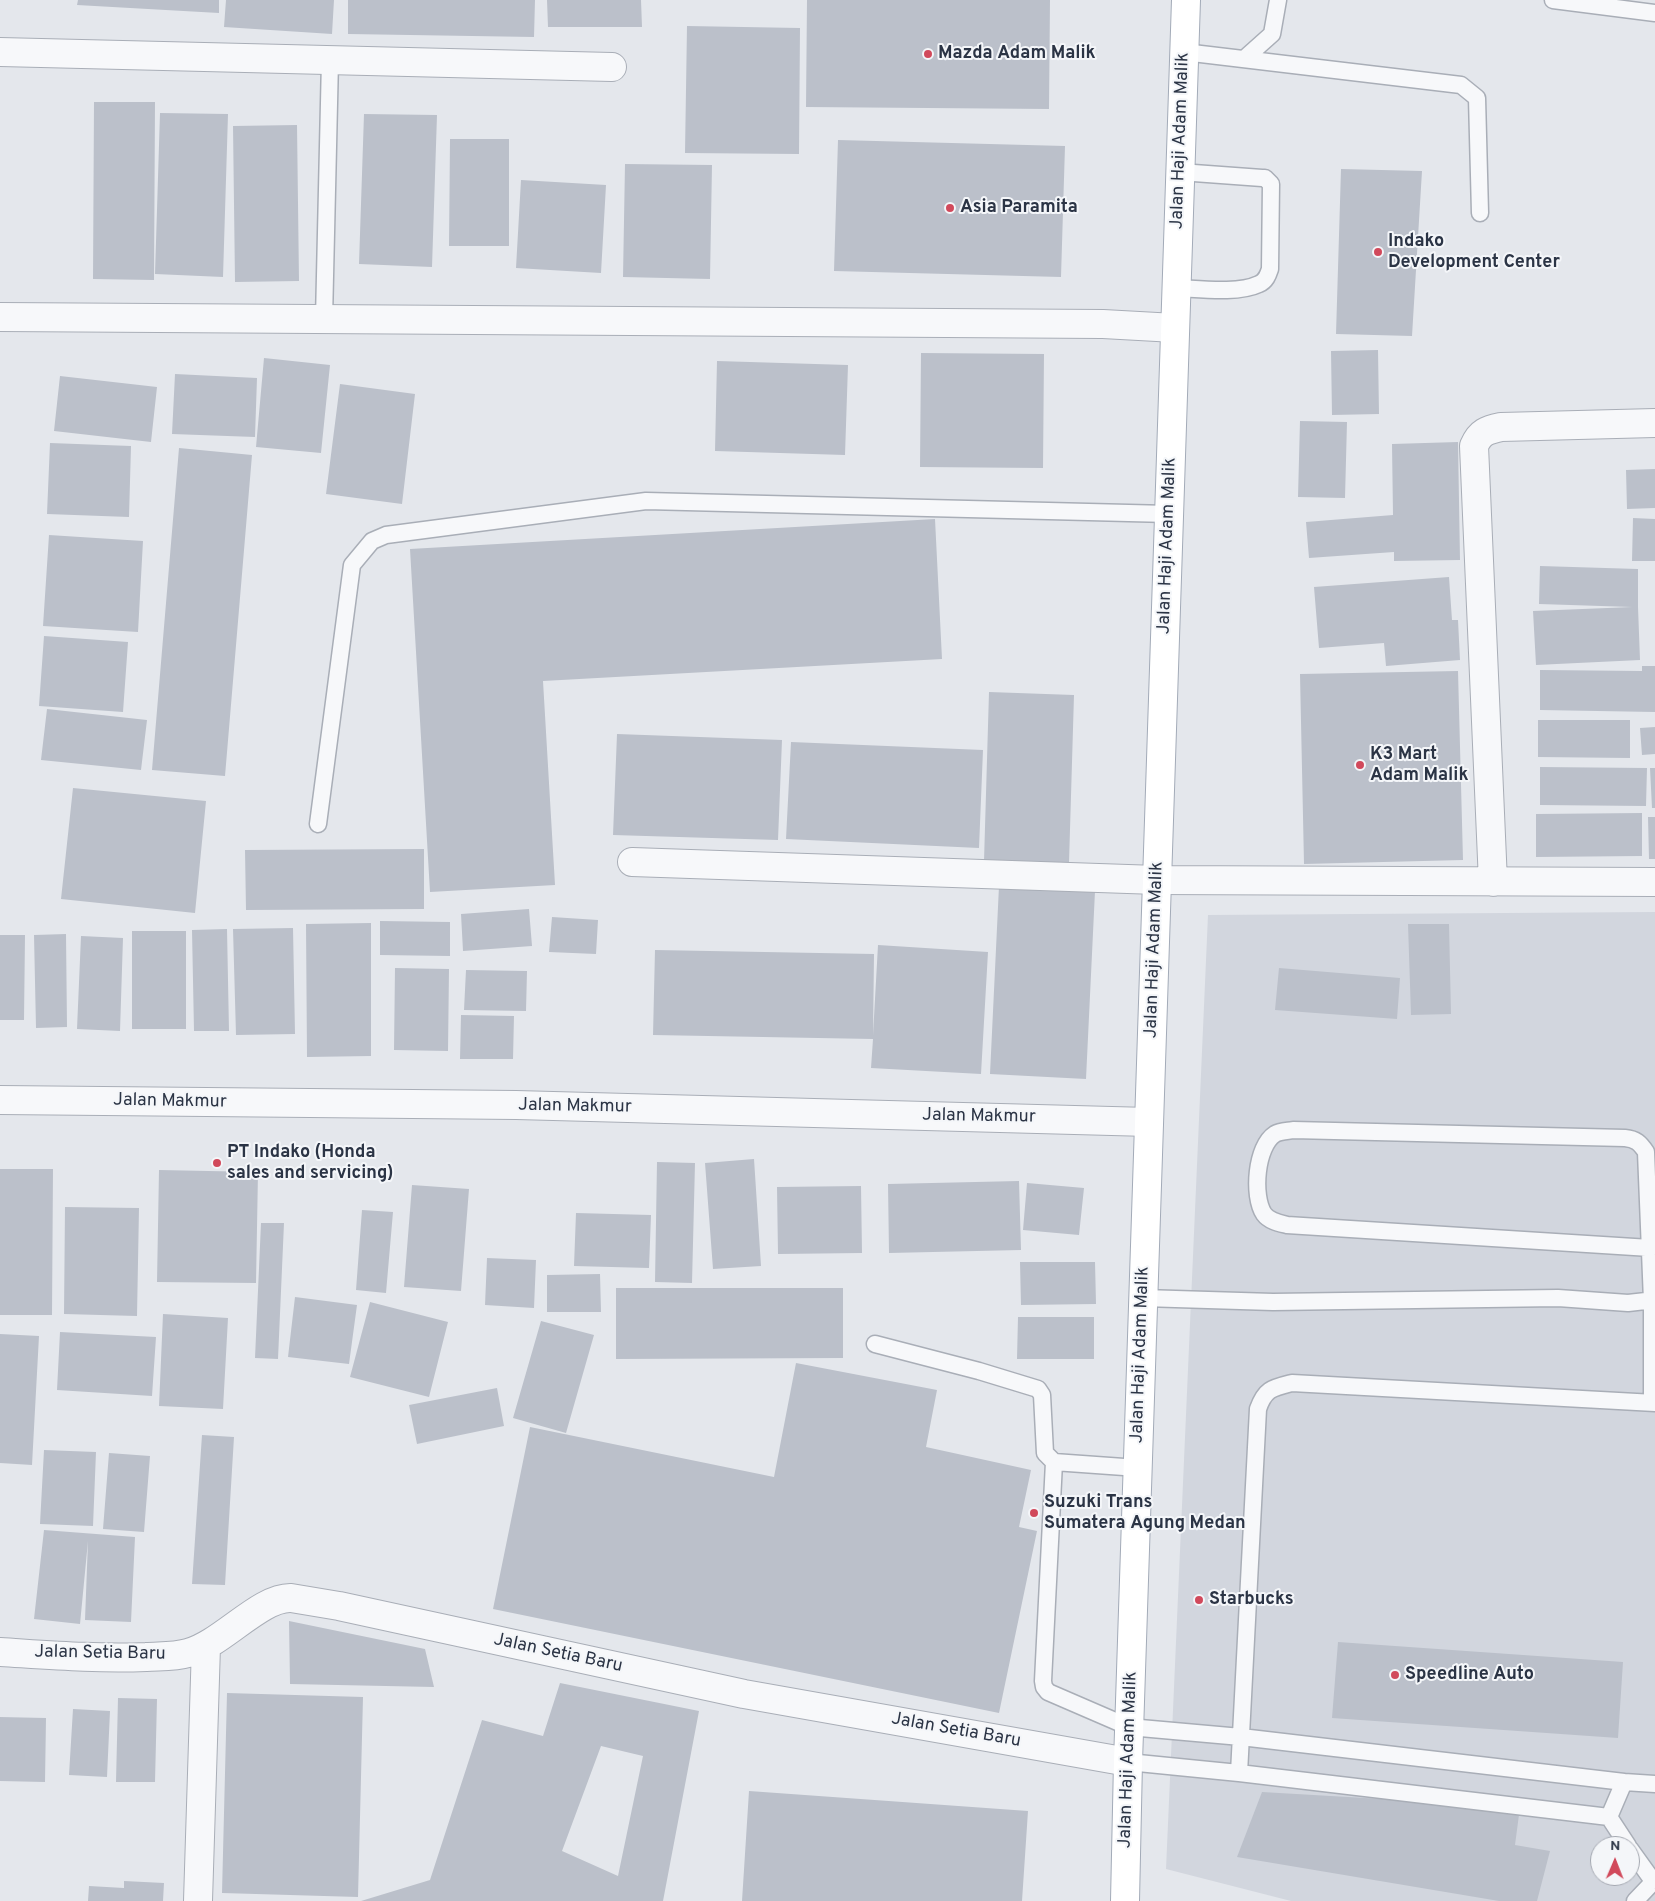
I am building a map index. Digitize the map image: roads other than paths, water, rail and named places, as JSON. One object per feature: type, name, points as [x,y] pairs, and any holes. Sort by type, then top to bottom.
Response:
[{"type":"main road","name":"Jalan Haji Adam Malik","points":[[1125,1901],[1129,1727],[1186,0]]},
{"type":"street","points":[[0,52],[612,67]]},
{"type":"street","points":[[0,318],[1103,324],[1175,328]]},
{"type":"street","points":[[1494,882],[1474,446],[1484,430],[1501,427],[1655,423]]},
{"type":"street","points":[[632,862],[1157,880],[1655,882]]},
{"type":"street","name":"Jalan Makmur","points":[[0,1100],[516,1105],[1149,1122]]},
{"type":"street","name":"Jalan Setia Baru","points":[[0,1652],[111,1658],[174,1656],[206,1646],[267,1605],[284,1598],[291,1598],[348,1608],[744,1694],[1128,1762]]},
{"type":"street","points":[[198,1901],[206,1646]]},
{"type":"lane","points":[[1244,59],[1272,34],[1278,0]]},
{"type":"lane","points":[[1553,0],[1655,12]]},
{"type":"lane","points":[[1184,52],[1461,85],[1477,98],[1480,213]]},
{"type":"lane","points":[[324,319],[330,60]]},
{"type":"lane","points":[[1176,288],[1240,289],[1259,285],[1265,281],[1270,269],[1271,184],[1262,178],[1180,172]]},
{"type":"lane","points":[[318,824],[352,565],[372,542],[386,535],[646,501],[1169,514]]},
{"type":"lane","points":[[1239,1773],[1258,1409],[1263,1396],[1273,1388],[1292,1383],[1654,1403],[1654,1301],[1646,1152],[1641,1143],[1634,1139],[1293,1130],[1276,1134],[1267,1142],[1262,1153],[1257,1175],[1259,1202],[1264,1214],[1274,1222],[1287,1225],[1650,1248]]},
{"type":"lane","points":[[1143,1298],[1273,1302],[1558,1298],[1628,1304],[1654,1301]]},
{"type":"lane","points":[[875,1344],[979,1371],[1038,1389],[1042,1395],[1045,1453],[1054,1462],[1138,1468]]},
{"type":"lane","points":[[1054,1462],[1044,1687],[1048,1692],[1129,1727],[1655,1784]]},
{"type":"lane","points":[[1128,1762],[1239,1773],[1609,1817],[1622,1836]]},
{"type":"lane","points":[[1609,1817],[1624,1782]]},
{"type":"lane","points":[[1635,1901],[1654,1880],[1640,1862]]},
{"type":"place","name":"Mazda Adam Malik","points":[[928,54]]},
{"type":"place","name":"Asia Paramita","points":[[950,208]]},
{"type":"place","name":"Indako Development Center","points":[[1378,252]]},
{"type":"place","name":"K3 Mart Adam Malik","points":[[1360,765]]},
{"type":"place","name":"PT Indako (Honda sales and servicing)","points":[[217,1163]]},
{"type":"place","name":"Suzuki Trans Sumatera Agung Medan","points":[[1034,1513]]},
{"type":"place","name":"Starbucks","points":[[1199,1600]]},
{"type":"place","name":"Speedline Auto","points":[[1395,1675]]}]
